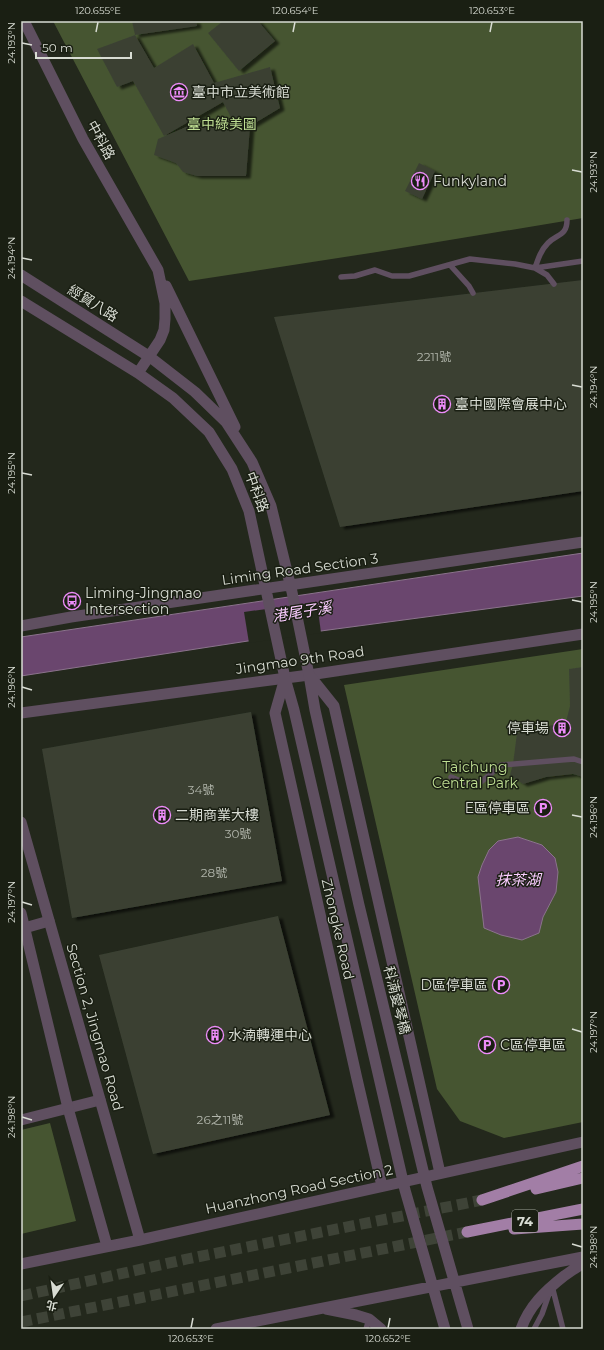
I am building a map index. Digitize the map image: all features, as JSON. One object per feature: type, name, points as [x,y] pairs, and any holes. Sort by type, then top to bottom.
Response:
[{"type":"highway","name":"74","points":[[583,1166],[482,1200],[583,1178]]},
{"type":"highway","name":"74","points":[[583,1209],[468,1232],[583,1224]]},
{"type":"street","name":"中科路","points":[[24,21],[83,139],[158,270],[252,462],[271,506],[309,674]]},
{"type":"street","name":"中科路","points":[[158,270],[165,303],[164,330],[150,357],[138,373],[173,398],[209,432],[232,469],[249,511],[285,678]]},
{"type":"street","name":"經貿八路","points":[[21,275],[150,357]]},
{"type":"street","points":[[21,300],[138,373]]},
{"type":"street","name":"中科路","points":[[150,357],[195,392],[226,422],[252,462]]},
{"type":"street","name":"Liming Road Section 3","points":[[21,626],[71,617],[583,542]]},
{"type":"street","name":"Jingmao 9th Road","points":[[21,713],[285,678],[583,634]]},
{"type":"street","points":[[309,674],[334,706],[440,1173]]},
{"type":"street","name":"科湳愛琴橋","points":[[309,674],[315,710],[358,905],[427,1187],[468,1329]]},
{"type":"street","points":[[285,678],[294,710],[405,1190],[445,1329]]},
{"type":"street","name":"Zhongke Road","points":[[285,678],[275,713],[356,1079],[382,1186]]},
{"type":"street","name":"Section 2, Jingmao Road","points":[[21,822],[140,1240]]},
{"type":"street","points":[[21,913],[23,929],[68,1108],[108,1246]]},
{"type":"street","points":[[23,929],[49,921]]},
{"type":"street","points":[[21,1120],[100,1100]]},
{"type":"street","name":"Huanzhong Road Section 2","points":[[21,1264],[140,1240],[583,1142]]},
{"type":"street","points":[[216,1329],[583,1257]]},
{"type":"street","points":[[521,1329],[538,1298],[583,1264]]},
{"type":"street","points":[[319,1308],[356,1315],[367,1324],[381,1329]]},
{"type":"lane","points":[[535,268],[541,251],[548,242],[565,232],[567,220]]},
{"type":"lane","points":[[341,277],[355,276],[375,270],[392,276],[409,276],[450,266],[470,259],[515,264],[535,268],[547,275],[554,284]]},
{"type":"lane","points":[[535,268],[583,261]]},
{"type":"lane","points":[[450,266],[469,286],[473,293]]},
{"type":"lane","points":[[451,777],[463,782],[481,782],[501,765],[574,759],[583,762]]},
{"type":"lane","points":[[534,1329],[542,1314],[552,1286]]},
{"type":"lane","points":[[552,1286],[563,1329]]},
{"type":"lane","points":[[367,1324],[376,1329]]},
{"type":"green space","name":"臺中綠美圖","points":[[53,21],[583,21],[583,218],[189,281]]},
{"type":"green space","name":"Taichung Central Park","points":[[583,649],[583,1122],[504,1138],[460,1121],[437,1089],[344,685]]},
{"type":"green space","points":[[50,1123],[76,1221],[21,1234],[21,1130]]},
{"type":"water","name":"港尾子溪","points":[[583,553],[583,596],[261,639],[21,676],[21,637]]},
{"type":"water","name":"抹茶湖","points":[[518,837],[542,845],[555,858],[558,872],[556,892],[543,917],[539,933],[522,940],[501,935],[484,928],[478,877],[489,850],[498,841]]},
{"type":"pier","points":[[317,602],[321,633],[249,643],[244,612]]},
{"type":"building","points":[[132,21],[196,21],[197,26],[135,35]]},
{"type":"building","points":[[223,21],[258,21],[275,41],[239,71],[208,33]]},
{"type":"building","points":[[135,35],[154,68],[193,44],[214,83],[270,67],[280,108],[250,126],[246,176],[197,176],[183,172],[176,163],[154,155],[158,139],[191,125],[235,125],[223,102],[164,136],[133,81],[117,87],[97,49]]},
{"type":"building","name":"Funkyland","points":[[419,163],[435,171],[422,199],[405,191]]},
{"type":"building","name":"臺中國際會展中心","points":[[583,280],[583,491],[340,527],[274,317]]},
{"type":"building","name":"停車場","points":[[583,667],[583,777],[573,774],[546,777],[523,784],[510,775],[517,733],[566,722],[570,706],[569,669]]},
{"type":"building","name":"二期商業大樓","points":[[251,712],[282,881],[72,918],[42,749]]},
{"type":"building","name":"水湳轉運中心","points":[[278,916],[330,1115],[153,1154],[99,955]]},
{"type":"tunnel","points":[[21,1296],[187,1259],[482,1200]]},
{"type":"tunnel","points":[[21,1322],[467,1232]]},
{"type":"place","name":"臺中市立美術館","points":[[179,92]]},
{"type":"place","name":"Funkyland","points":[[420,181]]},
{"type":"place","name":"臺中國際會展中心","points":[[442,404]]},
{"type":"place","name":"Liming-Jingmao Intersection","points":[[72,601]]},
{"type":"place","name":"停車場","points":[[562,728]]},
{"type":"place","name":"E區停車區","points":[[543,808]]},
{"type":"place","name":"二期商業大樓","points":[[162,815]]},
{"type":"place","name":"D區停車區","points":[[501,985]]},
{"type":"place","name":"水湳轉運中心","points":[[215,1035]]},
{"type":"place","name":"C區停車區","points":[[487,1045]]}]
